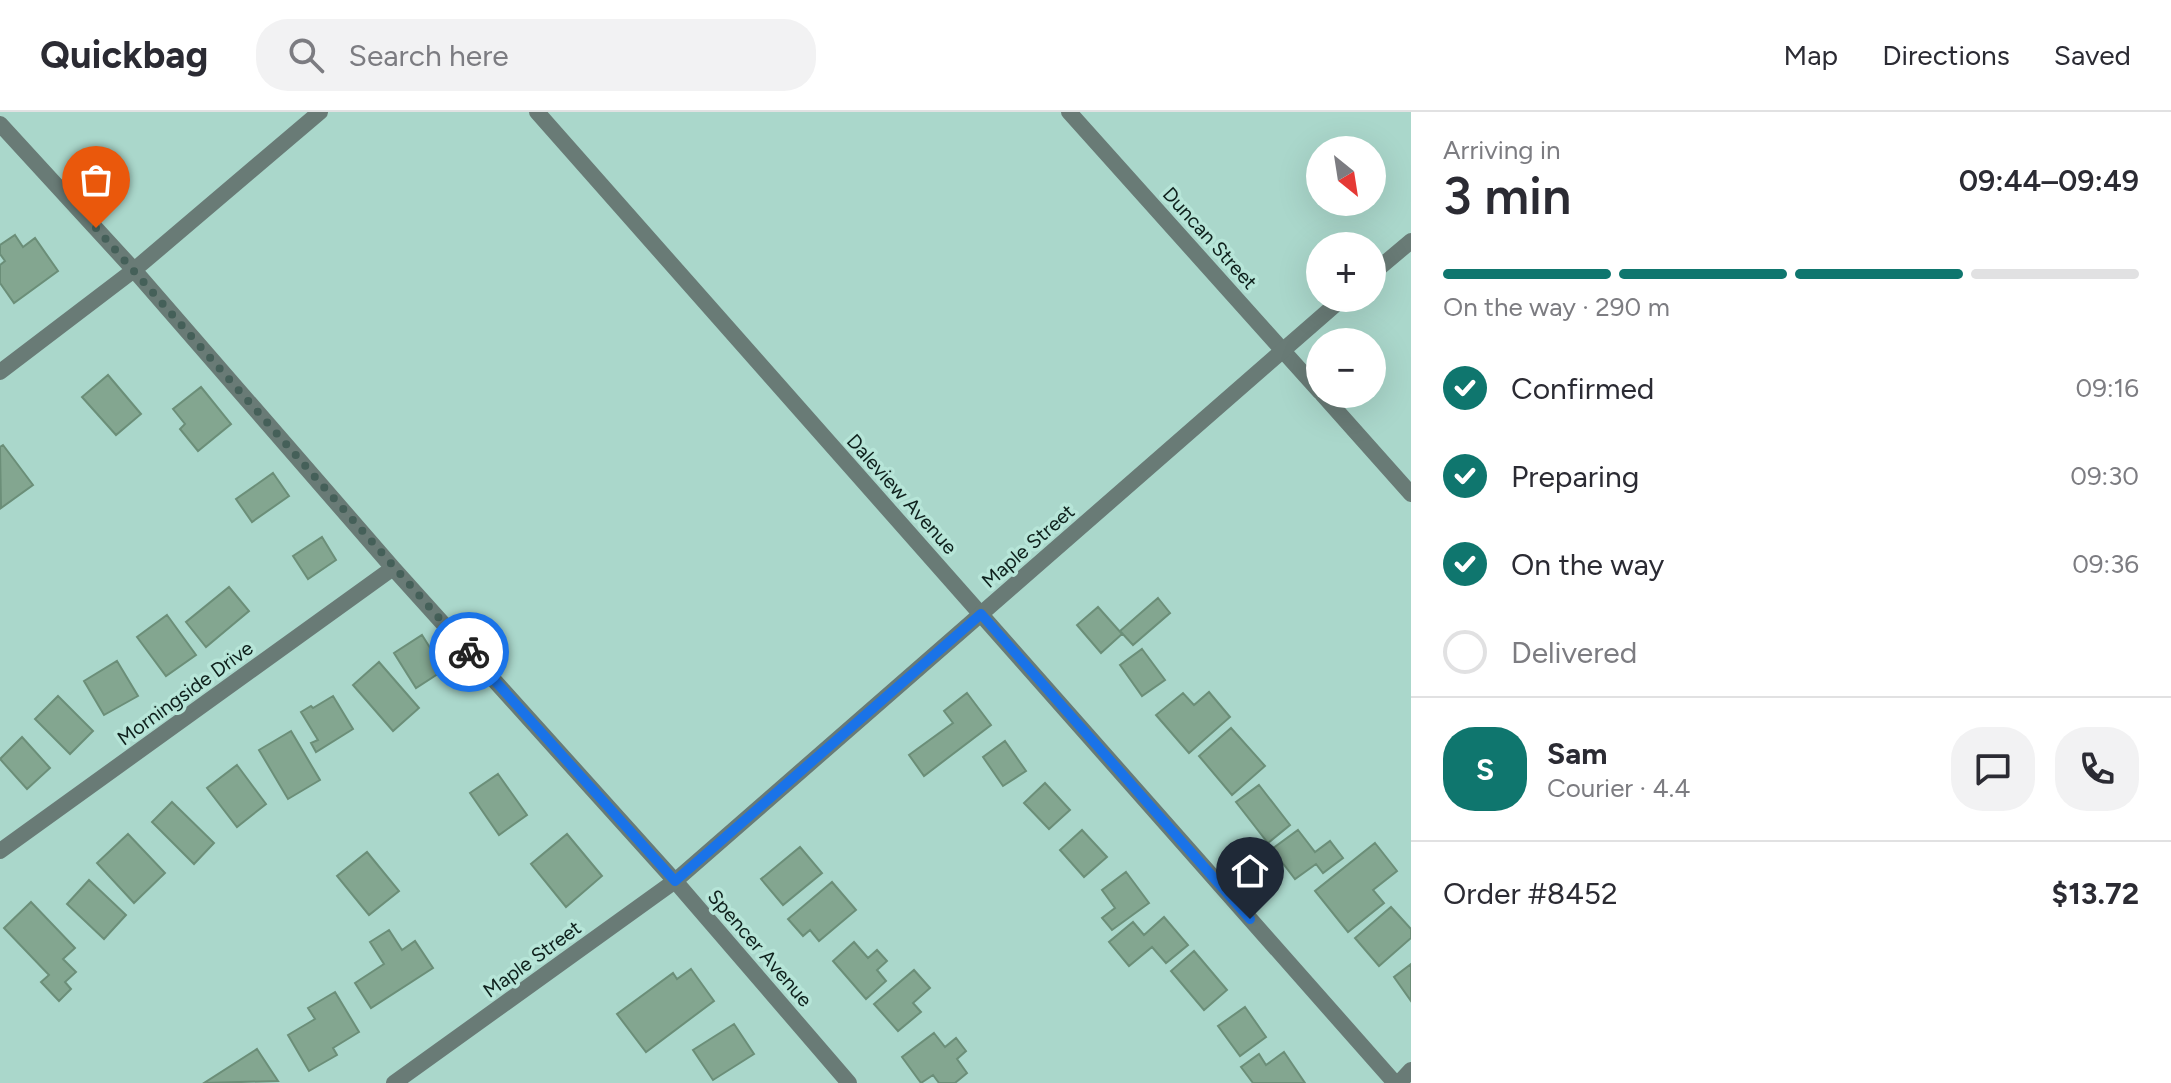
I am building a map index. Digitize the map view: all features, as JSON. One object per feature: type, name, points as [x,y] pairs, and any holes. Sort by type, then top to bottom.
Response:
[{"type":"street","points":[[0,372],[134,270],[320,112]]},
{"type":"street","name":"Daleview Avenue","points":[[537,112],[1397,1083]]},
{"type":"street","name":"Duncan Street","points":[[1069,112],[1306,376]]},
{"type":"street","name":"Spencer Avenue","points":[[0,124],[134,270],[393,568],[675,881],[849,1083]]},
{"type":"street","points":[[1386,262],[1411,241]]},
{"type":"street","name":"Maple Street","points":[[394,1083],[675,881],[1326,312]]},
{"type":"street","name":"Duncan Street","points":[[1334,408],[1411,494]]},
{"type":"street","name":"Morningside Drive","points":[[0,851],[393,568]]},
{"type":"street","points":[[1397,1083],[1411,1070]]},
{"type":"building","points":[[15,235],[23,247],[35,238],[58,271],[14,303],[0,283],[0,265],[5,261],[0,254],[0,245]]},
{"type":"building","points":[[108,375],[141,414],[116,435],[82,397]]},
{"type":"building","points":[[201,387],[231,424],[198,451],[180,429],[185,424],[173,409]]},
{"type":"building","points":[[3,445],[33,485],[1,508],[0,447]]},
{"type":"building","points":[[273,473],[289,496],[252,522],[236,499]]},
{"type":"building","points":[[322,537],[336,560],[308,579],[293,556]]},
{"type":"building","points":[[229,587],[249,611],[206,647],[186,622]]},
{"type":"building","points":[[1158,598],[1170,613],[1133,645],[1120,631]]},
{"type":"building","points":[[1098,607],[1122,634],[1101,653],[1077,625]]},
{"type":"building","points":[[167,615],[196,655],[166,676],[137,637]]},
{"type":"building","points":[[422,635],[444,670],[416,688],[394,653]]},
{"type":"building","points":[[1142,649],[1165,680],[1142,696],[1120,665]]},
{"type":"building","points":[[117,661],[138,696],[104,715],[84,681]]},
{"type":"building","points":[[379,662],[419,708],[393,731],[353,685]]},
{"type":"building","points":[[1209,692],[1230,717],[1189,753],[1156,715],[1183,693],[1194,705]]},
{"type":"building","points":[[967,693],[991,725],[924,776],[909,755],[953,723],[944,711]]},
{"type":"building","points":[[58,696],[93,731],[70,754],[35,719]]},
{"type":"building","points":[[333,696],[353,729],[316,752],[311,743],[318,740],[301,712]]},
{"type":"building","points":[[1231,728],[1265,766],[1232,795],[1199,756]]},
{"type":"building","points":[[291,731],[320,780],[288,799],[259,750]]},
{"type":"building","points":[[22,737],[50,768],[27,789],[0,759]]},
{"type":"building","points":[[1005,741],[1026,771],[1003,786],[983,757]]},
{"type":"building","points":[[237,765],[266,804],[237,827],[207,788]]},
{"type":"building","points":[[498,774],[527,815],[499,835],[470,793]]},
{"type":"building","points":[[1045,783],[1070,810],[1049,829],[1024,803]]},
{"type":"building","points":[[1259,785],[1290,825],[1268,843],[1236,802]]},
{"type":"building","points":[[172,802],[214,843],[194,864],[152,822]]},
{"type":"building","points":[[1082,830],[1107,857],[1084,877],[1060,850]]},
{"type":"building","points":[[1298,830],[1315,852],[1330,841],[1343,858],[1323,873],[1316,864],[1295,879],[1272,849]]},
{"type":"building","points":[[128,834],[165,873],[134,903],[97,863]]},
{"type":"building","points":[[567,834],[602,876],[566,907],[531,864]]},
{"type":"building","points":[[1375,843],[1397,871],[1373,890],[1384,903],[1348,932],[1315,891]]},
{"type":"building","points":[[800,847],[822,873],[783,905],[761,879]]},
{"type":"building","points":[[367,852],[399,891],[369,915],[337,876]]},
{"type":"building","points":[[1126,872],[1149,903],[1112,930],[1102,918],[1115,908],[1102,890]]},
{"type":"building","points":[[89,880],[126,915],[104,939],[67,904]]},
{"type":"building","points":[[832,882],[856,910],[819,941],[810,930],[803,936],[788,919]]},
{"type":"building","points":[[31,902],[75,948],[63,959],[76,972],[65,982],[71,989],[59,1001],[41,982],[49,975],[4,928]]},
{"type":"building","points":[[1391,907],[1411,929],[1411,938],[1379,966],[1355,938]]},
{"type":"building","points":[[1164,917],[1188,945],[1166,963],[1152,947],[1129,966],[1109,942],[1133,922],[1144,935]]},
{"type":"building","points":[[389,930],[402,950],[415,941],[433,968],[371,1008],[355,983],[384,964],[370,942]]},
{"type":"building","points":[[854,942],[868,958],[877,950],[887,961],[877,970],[886,981],[866,999],[833,961]]},
{"type":"building","points":[[1194,951],[1227,990],[1204,1010],[1171,971]]},
{"type":"building","points":[[1411,964],[1411,1001],[1394,977]]},
{"type":"building","points":[[691,969],[714,1001],[646,1052],[617,1014],[673,973],[677,979]]},
{"type":"building","points":[[914,970],[930,988],[913,1003],[921,1012],[898,1031],[874,1004]]},
{"type":"building","points":[[335,992],[359,1032],[333,1048],[337,1055],[309,1071],[288,1035],[315,1019],[308,1008]]},
{"type":"building","points":[[1245,1007],[1266,1037],[1240,1056],[1218,1026]]},
{"type":"building","points":[[734,1024],[754,1054],[713,1080],[693,1050]]},
{"type":"building","points":[[934,1033],[945,1047],[956,1038],[966,1051],[957,1059],[967,1073],[955,1083],[939,1083],[933,1075],[921,1083],[902,1057]]},
{"type":"building","points":[[257,1049],[278,1081],[204,1083]]},
{"type":"building","points":[[1284,1052],[1305,1083],[1253,1083],[1241,1067],[1259,1054],[1266,1065]]},
{"type":"way so far","points":[[96,228],[469,652]]},
{"type":"route","points":[[469,652],[675,881],[981,614],[1250,919]]}]
